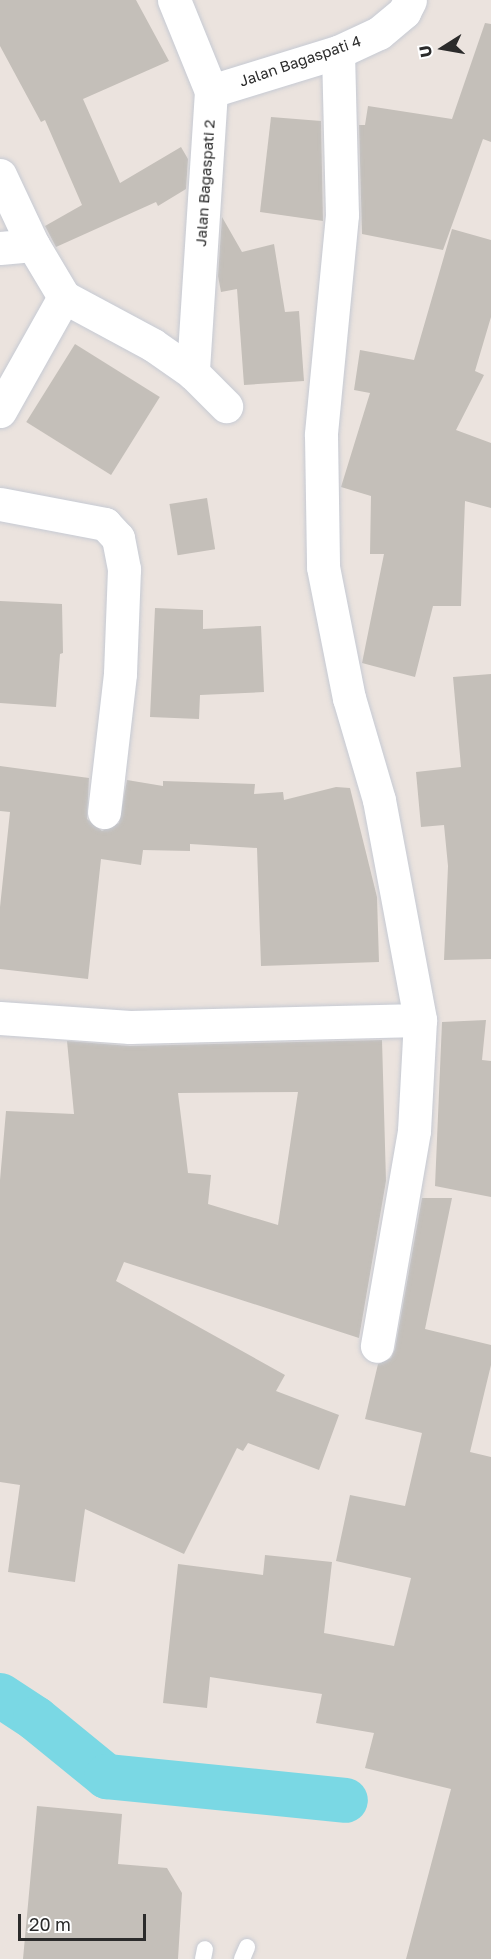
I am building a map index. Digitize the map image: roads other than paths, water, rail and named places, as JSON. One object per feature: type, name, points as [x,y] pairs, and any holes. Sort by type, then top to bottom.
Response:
[{"type":"street","name":"Jalan Bagaspati 2","points":[[174,0],[211,91],[193,373]]},
{"type":"street","name":"Jalan Bagaspati 4","points":[[211,91],[338,52],[379,33],[404,12],[410,0]]},
{"type":"street","points":[[338,52],[342,215],[321,435],[323,567],[349,698],[379,800],[420,1020],[414,1131],[377,1346]]},
{"type":"street","points":[[0,175],[33,245],[64,297],[116,322],[193,373],[226,406]]},
{"type":"street","points":[[0,248],[33,245]]},
{"type":"street","points":[[0,411],[64,297]]},
{"type":"street","points":[[0,504],[105,524],[118,538],[124,569],[120,674],[104,812]]},
{"type":"street","points":[[0,1018],[130,1027],[420,1020]]},
{"type":"waterway","points":[[0,1695],[35,1718],[106,1776],[345,1800]]}]
